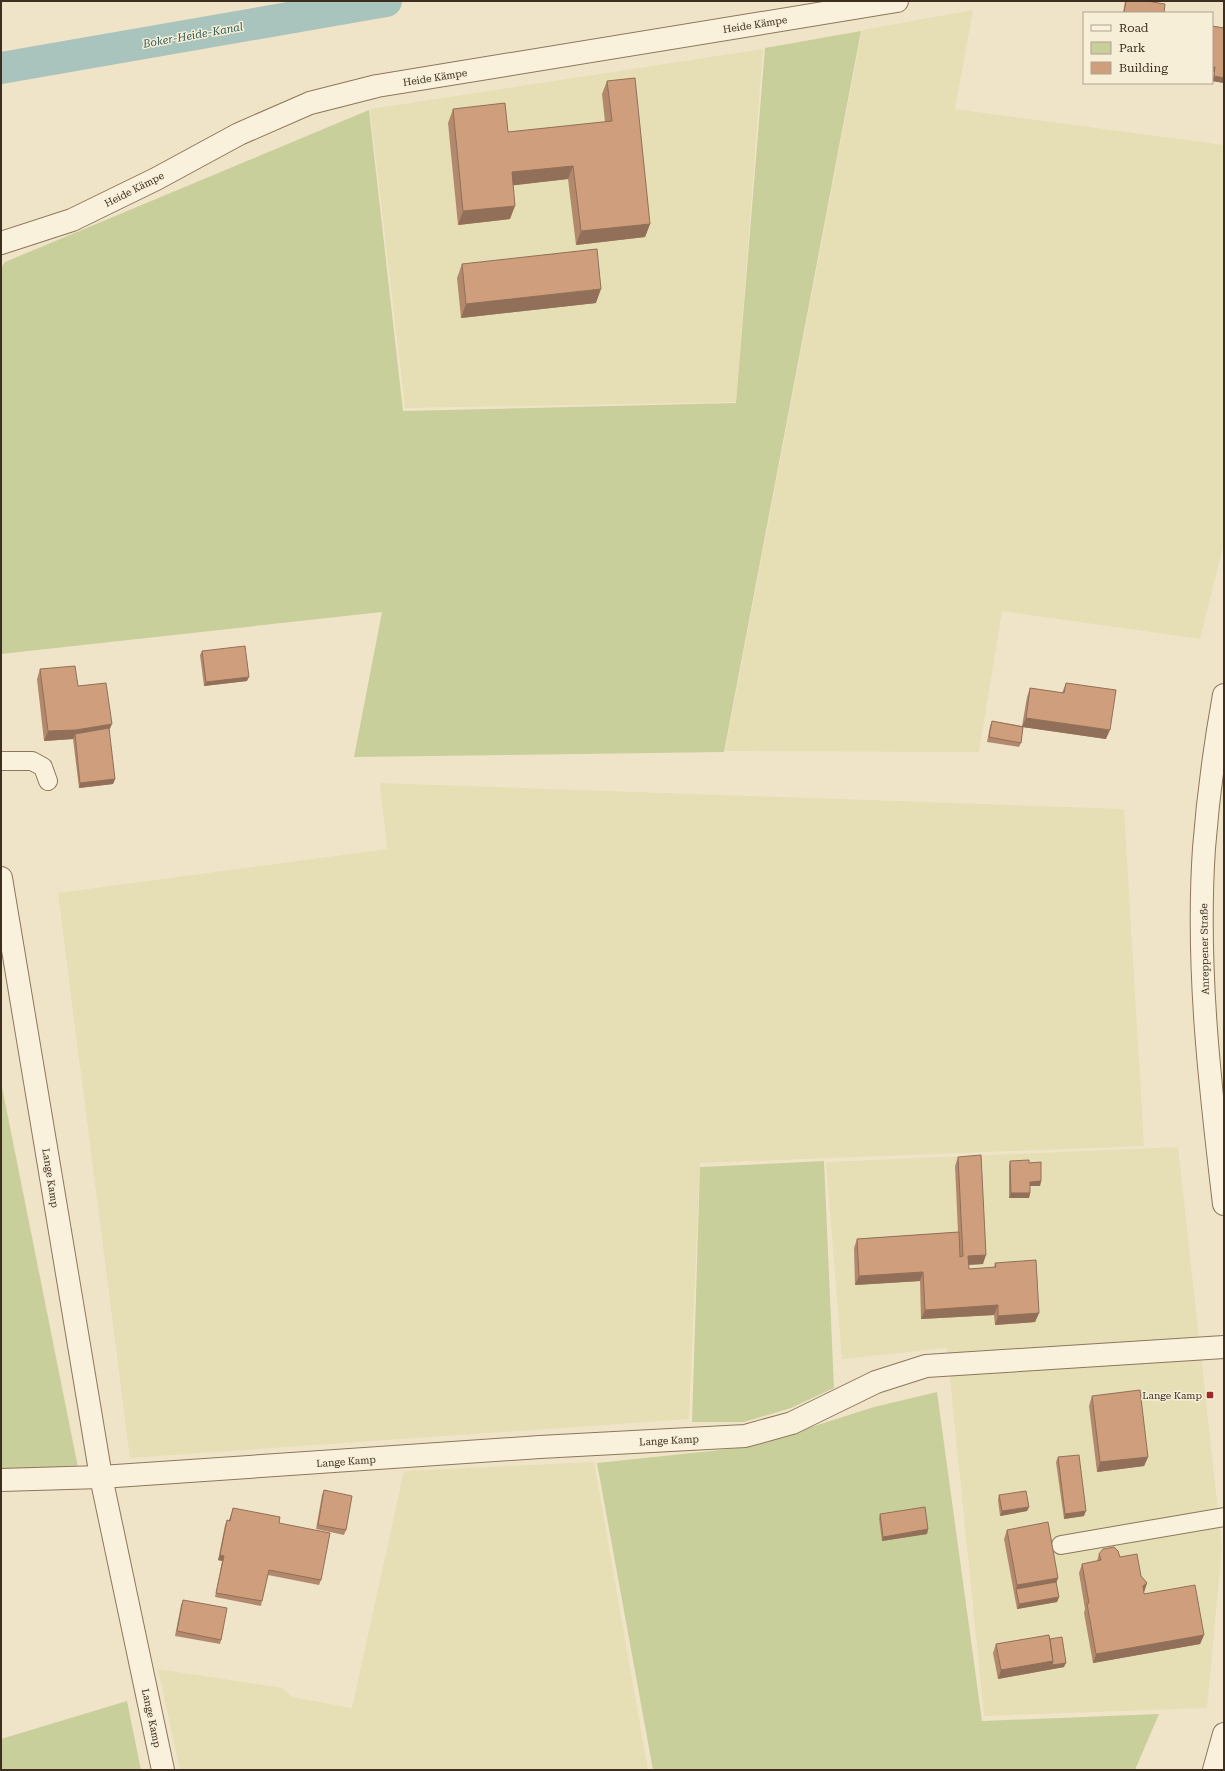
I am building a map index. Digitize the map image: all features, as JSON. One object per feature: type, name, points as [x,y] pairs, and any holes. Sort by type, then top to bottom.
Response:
[{"type":"street","name":"Heide Kämpe","points":[[1,243],[72,220],[156,179],[239,134],[310,104],[376,86],[897,1]]},
{"type":"street","name":"Anreppener Straße","points":[[1224,695],[1207,819],[1202,907],[1203,971],[1212,1107],[1224,1204]]},
{"type":"street","name":"Lange Kamp","points":[[1,878],[101,1477],[163,1770]]},
{"type":"street","name":"Lange Kamp","points":[[1,1480],[101,1477],[525,1448],[745,1436],[792,1423],[876,1382],[926,1366],[1224,1347]]},
{"type":"street","points":[[1214,1770],[1224,1734]]},
{"type":"lane","points":[[1,761],[32,761],[43,767],[48,781]]},
{"type":"lane","points":[[1061,1545],[1224,1517]]},
{"type":"shaded area","points":[[973,10],[955,109],[1224,145],[1224,543],[1200,639],[1002,611],[979,752],[725,751],[862,30]]},
{"type":"shaded area","points":[[763,49],[736,402],[405,408],[370,109]]},
{"type":"shaded area","points":[[380,783],[1124,809],[1144,1146],[700,1163],[689,1419],[130,1458],[58,893],[387,849]]},
{"type":"shaded area","points":[[1178,1147],[1222,1547],[1207,1708],[984,1716],[947,1348],[842,1359],[826,1162]]},
{"type":"shaded area","points":[[594,1462],[648,1770],[180,1770],[158,1669],[282,1688],[292,1697],[352,1708],[404,1471]]},
{"type":"green space","points":[[861,31],[724,752],[354,757],[382,612],[1,654],[1,268],[5,262],[369,110],[403,411],[736,403],[765,48]]},
{"type":"green space","points":[[1,1082],[78,1467],[1,1472]]},
{"type":"green space","points":[[824,1161],[834,1388],[791,1408],[744,1422],[692,1422],[700,1167]]},
{"type":"green space","points":[[937,1392],[982,1721],[1159,1714],[1135,1770],[653,1770],[597,1463],[749,1447],[874,1407]]},
{"type":"green space","points":[[127,1701],[141,1770],[1,1770],[1,1739]]},
{"type":"building","points":[[1126,1],[1147,1],[1165,4],[1164,12],[1124,12]]},
{"type":"building","points":[[1213,26],[1224,28],[1224,78],[1214,76],[1215,67],[1213,67]]},
{"type":"building","points":[[635,78],[650,224],[581,231],[573,166],[512,172],[515,206],[463,211],[453,109],[505,103],[508,132],[612,121],[607,81]]},
{"type":"building","points":[[597,249],[601,289],[466,304],[462,264]]},
{"type":"building","points":[[245,646],[249,677],[206,682],[202,651]]},
{"type":"building","points":[[75,666],[78,686],[106,683],[112,724],[76,730],[48,731],[40,669]]},
{"type":"building","points":[[1066,683],[1116,690],[1110,730],[1026,718],[1030,688],[1064,693]]},
{"type":"building","points":[[992,721],[1023,727],[1021,743],[989,737]]},
{"type":"building","points":[[109,728],[115,779],[80,783],[75,734]]},
{"type":"building","points":[[981,1155],[986,1255],[968,1256],[969,1269],[996,1267],[995,1263],[1036,1260],[1039,1313],[998,1316],[998,1305],[925,1310],[923,1272],[859,1276],[857,1239],[959,1232],[960,1257],[963,1256],[958,1157]]},
{"type":"building","points":[[1029,1160],[1029,1163],[1041,1162],[1041,1181],[1030,1182],[1030,1193],[1011,1193],[1010,1161]]},
{"type":"building","points":[[1140,1390],[1148,1457],[1100,1462],[1092,1396]]},
{"type":"building","points":[[1079,1455],[1086,1511],[1065,1514],[1058,1457]]},
{"type":"building","points":[[324,1490],[352,1496],[346,1530],[318,1525]]},
{"type":"building","points":[[1026,1491],[1029,1507],[1002,1511],[999,1495]]},
{"type":"building","points":[[925,1507],[928,1529],[883,1537],[880,1514]]},
{"type":"building","points":[[233,1508],[280,1517],[279,1523],[330,1533],[321,1580],[269,1570],[262,1601],[216,1593],[224,1556],[220,1555],[227,1520],[230,1521]]},
{"type":"building","points":[[1048,1522],[1058,1578],[1017,1585],[1007,1530]]},
{"type":"building","points":[[1114,1547],[1118,1551],[1120,1557],[1137,1554],[1141,1576],[1147,1583],[1143,1586],[1144,1594],[1195,1585],[1204,1635],[1096,1654],[1087,1604],[1089,1603],[1082,1564],[1101,1560],[1099,1554],[1103,1549]]},
{"type":"building","points":[[1056,1582],[1059,1597],[1019,1604],[1016,1589]]},
{"type":"building","points":[[183,1600],[227,1608],[221,1640],[177,1631]]},
{"type":"building","points":[[1049,1635],[1053,1661],[1001,1670],[996,1644]]},
{"type":"building","points":[[1062,1637],[1066,1663],[1052,1665],[1053,1661],[1050,1639]]},
{"type":"waterway","name":"Boker-Heide-Kanal","points":[[1,68],[386,1]]},
{"type":"place","name":"Lange Kamp","points":[[1210,1395]]}]
